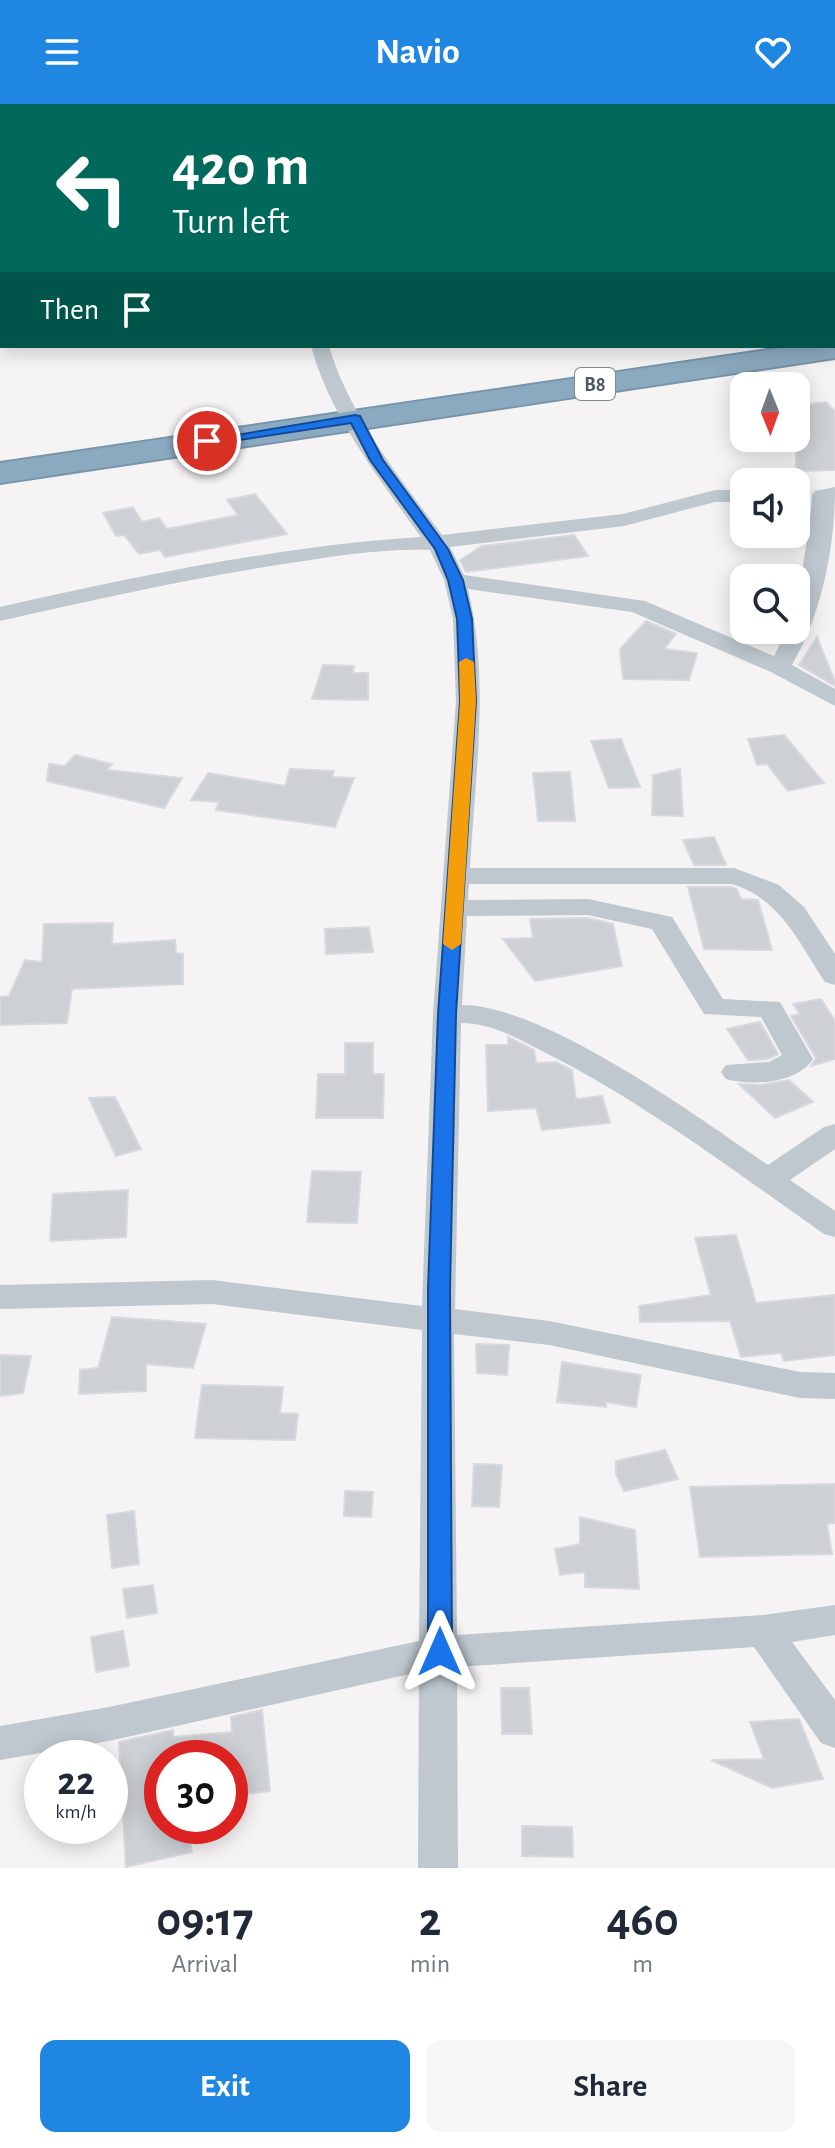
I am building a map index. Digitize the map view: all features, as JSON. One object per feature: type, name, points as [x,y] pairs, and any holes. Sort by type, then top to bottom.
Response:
[{"type":"highway","name":"B8","points":[[0,473],[766,353],[835,349]]},
{"type":"street","points":[[303,348],[322,355],[376,460],[437,542],[455,580],[464,619],[468,701],[447,1014],[438,1318],[438,1868]]},
{"type":"street","points":[[779,667],[796,640],[823,536],[829,494]]},
{"type":"street","points":[[0,614],[255,562],[348,548],[437,542],[624,520],[715,496],[730,496]]},
{"type":"street","points":[[455,580],[637,606],[779,667],[835,699]]},
{"type":"street","points":[[457,876],[734,876],[760,882],[787,903],[835,976]]},
{"type":"street","points":[[455,908],[588,907],[662,923],[714,1008],[770,1008],[798,1059],[774,1071],[736,1072]]},
{"type":"street","points":[[447,1014],[481,1014],[499,1018],[579,1058],[675,1115],[835,1226]]},
{"type":"street","points":[[768,1180],[835,1134]]},
{"type":"street","points":[[0,1297],[212,1292],[346,1311],[438,1318],[549,1333],[800,1385],[835,1386]]},
{"type":"street","points":[[0,1743],[109,1724],[440,1652],[763,1631],[835,1620]]},
{"type":"street","points":[[763,1631],[835,1731]]},
{"type":"building","points":[[826,402],[835,411],[835,470],[796,468],[796,452],[810,452],[810,404]]},
{"type":"building","points":[[255,494],[287,534],[165,557],[160,550],[139,554],[124,535],[116,536],[103,513],[133,507],[142,522],[159,518],[167,529],[238,515],[227,500]]},
{"type":"building","points":[[574,535],[588,556],[466,572],[460,560],[482,546]]},
{"type":"building","points":[[646,621],[676,634],[664,649],[697,653],[689,680],[623,679],[620,649]]},
{"type":"building","points":[[817,637],[835,682],[835,686],[799,665]]},
{"type":"building","points":[[323,665],[354,666],[353,673],[368,673],[368,700],[312,699]]},
{"type":"building","points":[[784,735],[824,783],[788,791],[767,764],[757,765],[748,739]]},
{"type":"building","points":[[621,739],[640,787],[609,788],[591,741]]},
{"type":"building","points":[[75,755],[112,764],[107,770],[182,778],[164,808],[47,781],[49,764],[65,766]]},
{"type":"building","points":[[290,769],[334,771],[332,777],[354,778],[335,827],[216,810],[219,802],[191,800],[208,773],[285,786]]},
{"type":"building","points":[[680,769],[683,816],[652,815],[653,775]]},
{"type":"building","points":[[570,772],[575,821],[538,821],[533,773]]},
{"type":"building","points":[[714,837],[726,865],[694,865],[683,840]]},
{"type":"building","points":[[688,887],[731,887],[737,889],[741,899],[758,900],[772,950],[704,949]]},
{"type":"building","points":[[588,918],[613,924],[622,966],[535,981],[503,939],[533,938],[530,919]]},
{"type":"building","points":[[113,923],[112,944],[175,940],[176,953],[183,954],[183,984],[72,989],[67,1023],[0,1025],[0,997],[9,996],[25,960],[42,962],[44,924]]},
{"type":"building","points":[[369,927],[373,952],[326,954],[325,929]]},
{"type":"building","points":[[821,999],[835,1021],[835,1059],[811,1066],[816,1058],[791,1016],[800,1014],[793,1004]]},
{"type":"building","points":[[760,1022],[778,1054],[768,1059],[748,1060],[727,1029]]},
{"type":"building","points":[[508,1037],[534,1050],[536,1063],[556,1062],[572,1070],[576,1099],[602,1096],[610,1123],[542,1130],[536,1108],[488,1111],[486,1045],[508,1045]]},
{"type":"building","points":[[345,1043],[373,1043],[373,1074],[384,1074],[383,1118],[316,1118],[318,1074],[345,1074]]},
{"type":"building","points":[[789,1080],[813,1102],[775,1118],[739,1084],[761,1085]]},
{"type":"building","points":[[115,1097],[141,1149],[116,1156],[89,1098]]},
{"type":"building","points":[[312,1171],[361,1172],[357,1223],[307,1222]]},
{"type":"building","points":[[128,1190],[126,1237],[50,1241],[53,1194]]},
{"type":"building","points":[[736,1235],[756,1303],[835,1295],[835,1355],[784,1361],[781,1353],[741,1357],[730,1321],[640,1322],[639,1306],[711,1295],[695,1238]]},
{"type":"building","points":[[112,1317],[206,1324],[193,1368],[146,1364],[146,1391],[79,1394],[80,1370],[98,1368]]},
{"type":"building","points":[[476,1344],[509,1345],[507,1375],[477,1373]]},
{"type":"building","points":[[0,1355],[31,1356],[23,1393],[0,1396]]},
{"type":"building","points":[[562,1362],[641,1375],[636,1407],[606,1402],[606,1407],[557,1402]]},
{"type":"building","points":[[202,1385],[283,1387],[280,1413],[298,1414],[295,1440],[195,1438]]},
{"type":"building","points":[[665,1450],[678,1479],[624,1491],[616,1474],[616,1461]]},
{"type":"building","points":[[474,1464],[502,1465],[499,1507],[472,1506]]},
{"type":"building","points":[[835,1484],[835,1523],[827,1524],[832,1554],[700,1557],[690,1487]]},
{"type":"building","points":[[345,1491],[373,1492],[371,1517],[344,1516]]},
{"type":"building","points":[[134,1511],[139,1564],[112,1568],[107,1515]]},
{"type":"building","points":[[580,1517],[635,1530],[639,1589],[585,1587],[585,1572],[560,1575],[555,1549],[580,1544]]},
{"type":"building","points":[[153,1585],[157,1613],[127,1618],[123,1589]]},
{"type":"building","points":[[123,1631],[129,1666],[96,1672],[91,1637]]},
{"type":"building","points":[[501,1688],[529,1688],[532,1734],[502,1734]]},
{"type":"building","points":[[262,1710],[270,1791],[248,1794],[248,1740],[144,1740],[144,1844],[190,1844],[192,1852],[126,1867],[128,1740],[173,1730],[173,1737],[232,1732],[231,1717]]},
{"type":"building","points":[[799,1719],[823,1779],[772,1788],[711,1760],[764,1759],[750,1722]]},
{"type":"building","points":[[522,1826],[572,1827],[573,1857],[522,1856]]},
{"type":"slow traffic","points":[[452,944],[468,701],[466,662]]},
{"type":"route","points":[[207,441],[355,418],[376,460],[441,549],[455,580],[464,619],[468,701],[447,1014],[438,1318],[440,1652]]}]
